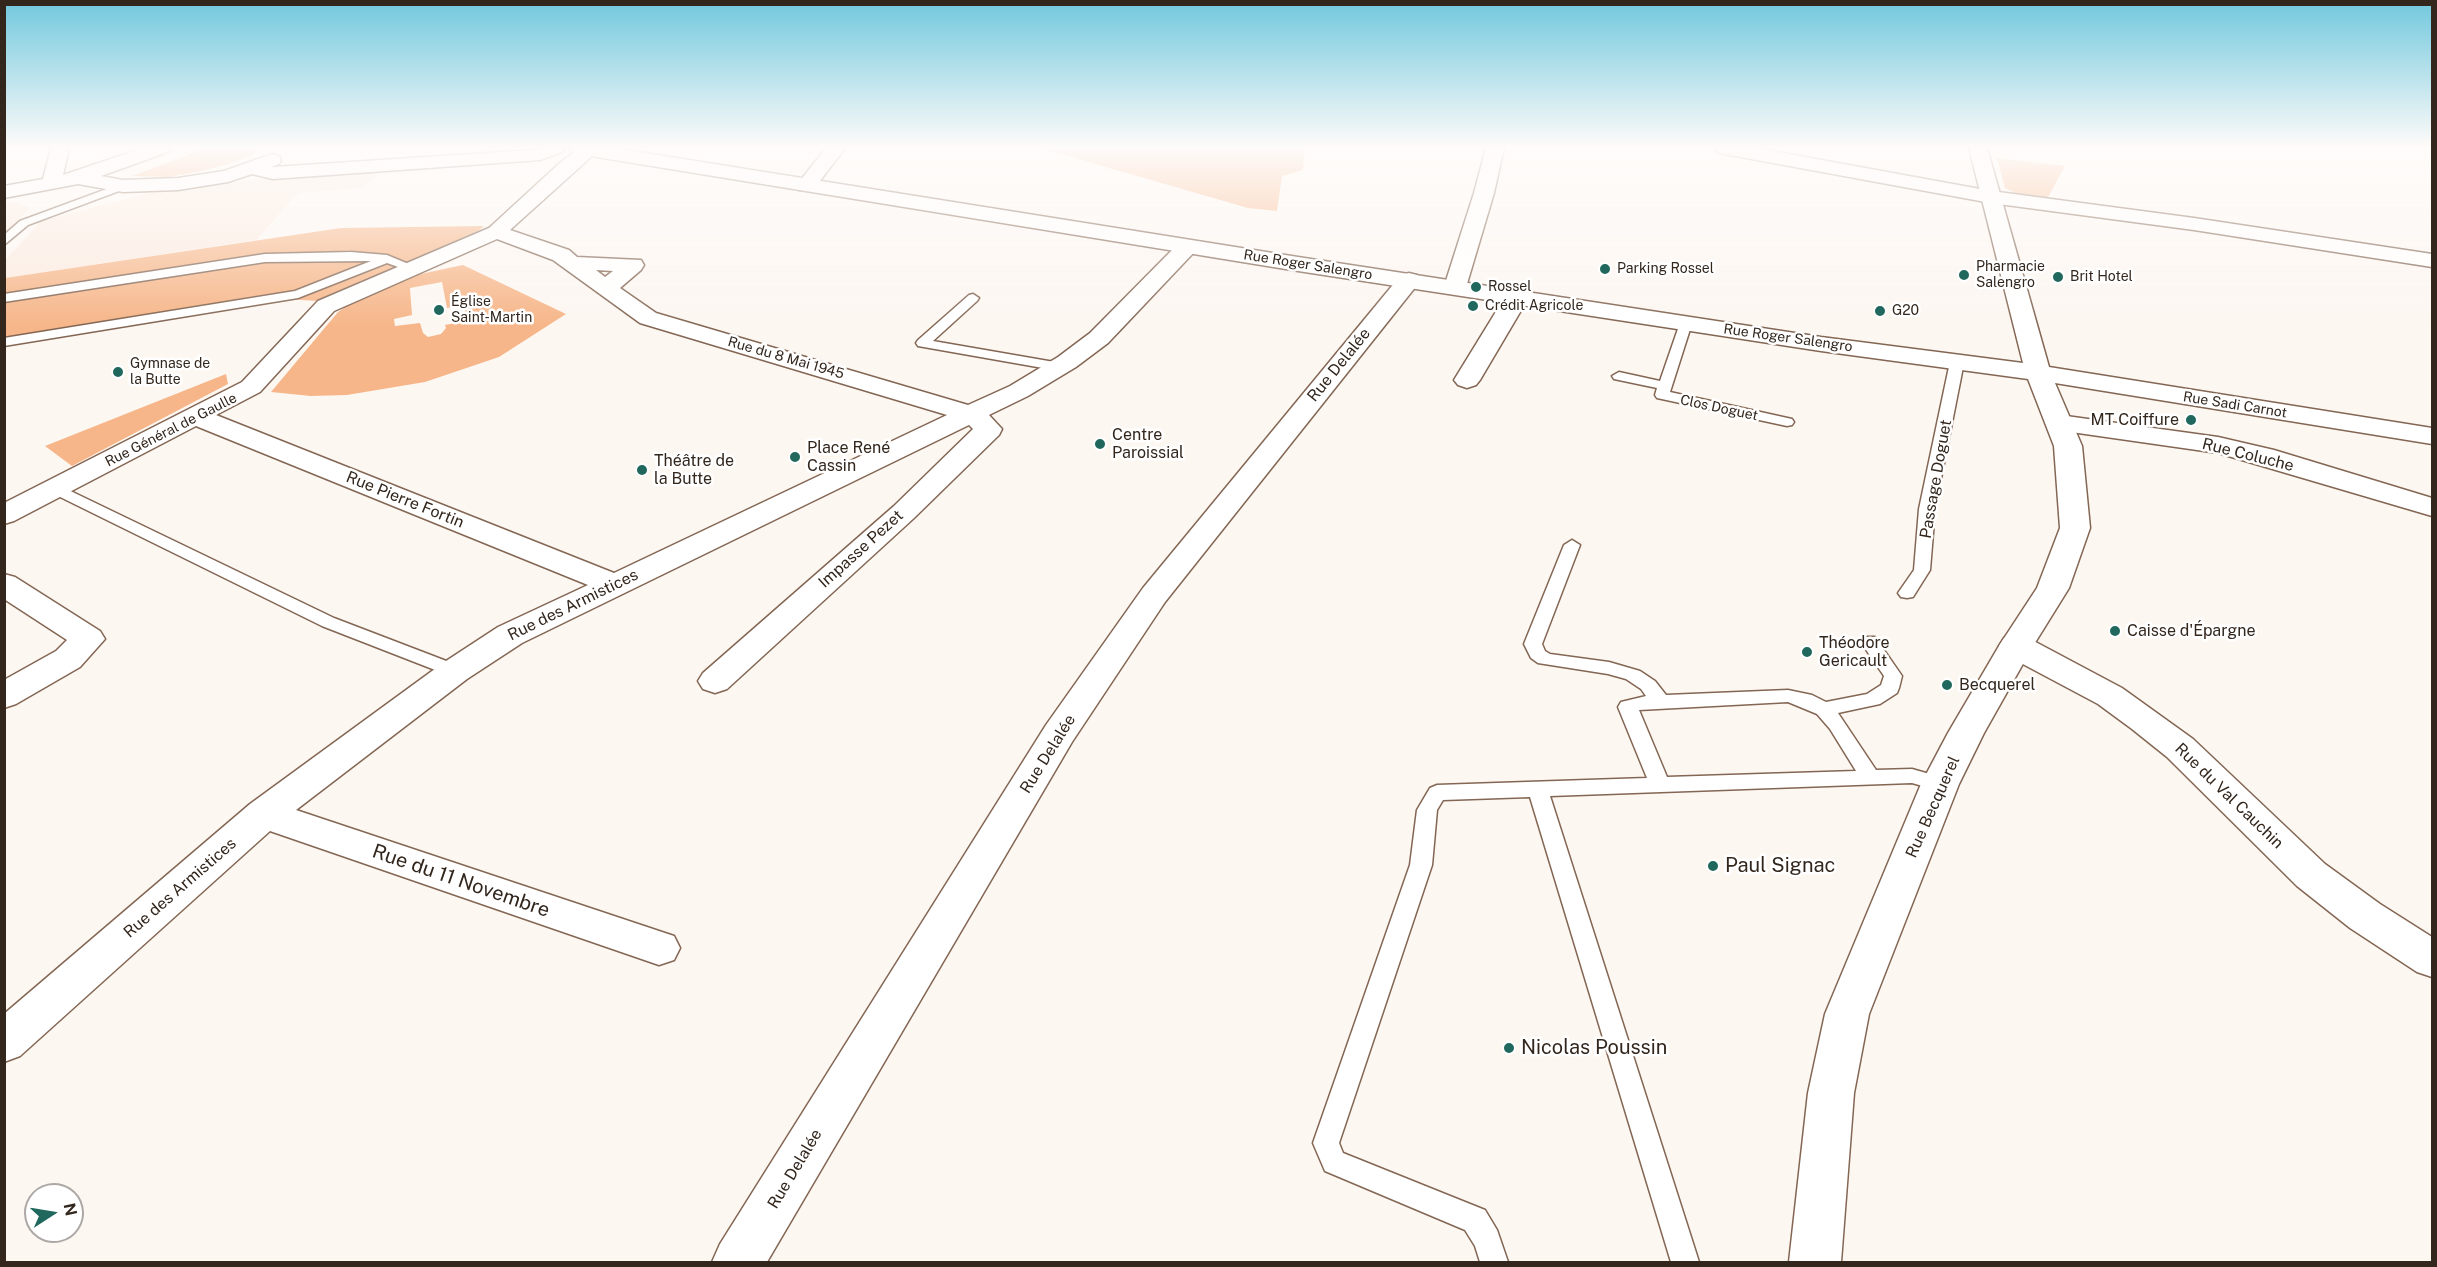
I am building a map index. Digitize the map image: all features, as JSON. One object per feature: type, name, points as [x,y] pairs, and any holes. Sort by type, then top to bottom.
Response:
[{"type":"street","name":"Rue Général de Gaulle","points":[[4,515],[251,387],[326,306],[400,264],[496,232],[523,207]]},
{"type":"street","name":"Rue Roger Salengro","points":[[938,207],[1686,323],[2038,374]]},
{"type":"street","points":[[1455,287],[1480,207]]},
{"type":"street","name":"Rue Becquerel","points":[[1815,1263],[1831,1093],[1847,1014],[1940,784],[1966,733],[2016,646],[2053,588],[2075,528],[2071,461],[2059,423],[2038,374],[1994,207]]},
{"type":"street","points":[[2067,207],[2216,227],[2433,261]]},
{"type":"street","name":"Rue du 8 Mai 1945","points":[[496,232],[561,255],[648,318],[973,415]]},
{"type":"street","name":"Rue des Armistices","points":[[4,1042],[264,814],[455,671],[510,634],[973,415],[1060,367],[1099,338],[1188,247]]},
{"type":"street","name":"Rue du 8 Mai 1945","points":[[571,263],[633,266],[606,288]]},
{"type":"street","name":"Rue Delalée","points":[[738,1263],[1072,715],[1154,595],[1409,280]]},
{"type":"street","points":[[1467,380],[1517,297]]},
{"type":"street","name":"Rue Sadi Carnot","points":[[2038,374],[2433,436]]},
{"type":"street","name":"Impasse Pezet","points":[[715,681],[904,512],[989,429],[973,415]]},
{"type":"street","name":"Rue Pierre Fortin","points":[[196,417],[614,584]]},
{"type":"street","name":"Rue Coluche","points":[[2059,423],[2218,445],[2433,507]]},
{"type":"street","points":[[4,584],[88,639],[68,659],[4,696]]},
{"type":"street","name":"Rue du Val Cauchin","points":[[2016,646],[2110,696],[2145,720],[2180,748],[2311,875],[2365,916],[2433,959]]},
{"type":"street","name":"Rue du 11 Novembre","points":[[264,814],[659,948]]},
{"type":"lane","points":[[4,242],[24,223],[66,207]]},
{"type":"lane","points":[[4,298],[265,258],[351,256],[400,264]]},
{"type":"lane","points":[[4,342],[298,294],[400,264]]},
{"type":"lane","points":[[974,298],[923,343],[1060,367]]},
{"type":"lane","name":"Clos Doguet","points":[[1686,323],[1662,395],[1787,422]]},
{"type":"lane","name":"Passage Doguet","points":[[1907,593],[1923,570],[1927,509],[1957,362]]},
{"type":"lane","name":"Clos Doguet","points":[[1619,376],[1666,386]]},
{"type":"lane","points":[[56,489],[328,622],[455,671]]},
{"type":"lane","points":[[1572,545],[1533,644],[1538,654],[1545,659],[1609,668],[1633,675],[1648,685],[1661,702]]},
{"type":"lane","points":[[1824,709],[1873,699],[1890,688],[1893,676],[1869,641]]},
{"type":"lane","points":[[1660,785],[1628,707],[1639,703],[1788,696],[1806,700],[1824,709],[1838,724],[1871,778]]},
{"type":"lane","points":[[1494,1263],[1487,1240],[1475,1220],[1334,1162],[1326,1143],[1421,865],[1427,810],[1437,793],[1912,776],[1940,784]]},
{"type":"lane","points":[[1538,790],[1685,1263]]},
{"type":"shaded area","points":[[5,207],[30,207],[5,237]]},
{"type":"shaded area","points":[[95,207],[285,207],[256,240],[5,278],[5,260],[41,221]]},
{"type":"shaded area","points":[[1245,207],[1278,207],[1277,211]]},
{"type":"shaded area","points":[[484,226],[478,231],[317,301],[287,299],[5,345],[5,278],[341,228]]},
{"type":"shaded area","points":[[463,265],[566,314],[499,357],[425,382],[347,395],[311,396],[271,392],[338,312],[353,302],[411,276]],"holes":[[[442,282],[447,308],[465,305],[466,321],[445,325],[446,328],[441,334],[428,337],[423,333],[420,323],[395,326],[394,319],[412,315],[410,288]]]},
{"type":"shaded area","points":[[226,374],[228,384],[72,466],[45,446]]},
{"type":"place","name":"Parking Rossel","points":[[1605,269]]},
{"type":"place","name":"Pharmacie Salengro","points":[[1964,275]]},
{"type":"place","name":"Brit Hotel","points":[[2058,277]]},
{"type":"place","name":"Rossel","points":[[1476,287]]},
{"type":"place","name":"Crédit Agricole","points":[[1473,306]]},
{"type":"place","name":"Église Saint-Martin","points":[[439,310]]},
{"type":"place","name":"G20","points":[[1880,311]]},
{"type":"place","name":"Gymnase de la Butte","points":[[118,372]]},
{"type":"place","name":"MT Coiffure","points":[[2191,420]]},
{"type":"place","name":"Centre Paroissial","points":[[1100,444]]},
{"type":"place","name":"Place René Cassin","points":[[795,457]]},
{"type":"place","name":"Théâtre de la Butte","points":[[642,470]]},
{"type":"place","name":"Caisse d'Épargne","points":[[2115,631]]},
{"type":"place","name":"Théodore Gericault","points":[[1807,652]]},
{"type":"place","name":"Becquerel","points":[[1947,685]]},
{"type":"place","name":"Paul Signac","points":[[1713,866]]},
{"type":"place","name":"Nicolas Poussin","points":[[1509,1048]]}]
